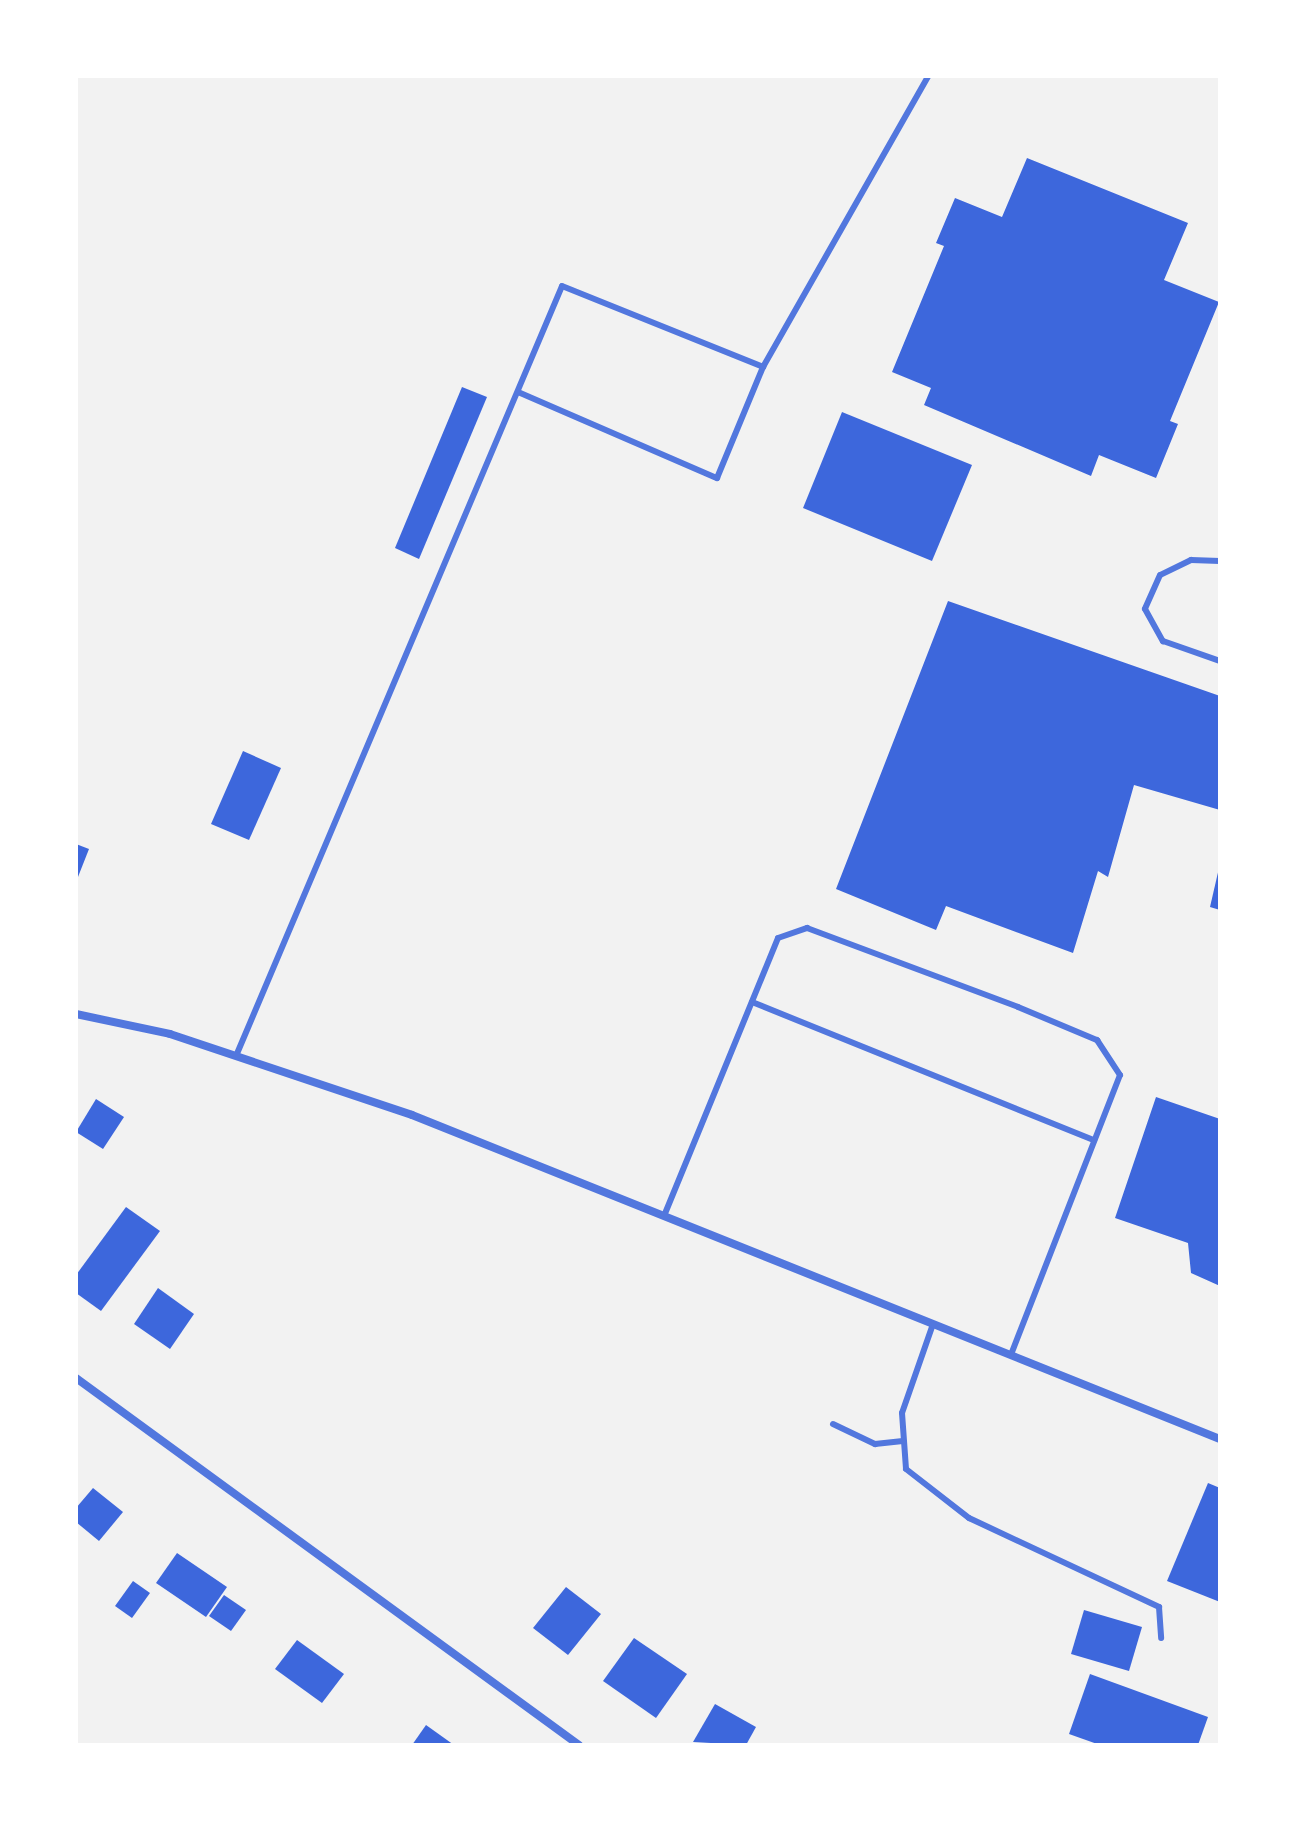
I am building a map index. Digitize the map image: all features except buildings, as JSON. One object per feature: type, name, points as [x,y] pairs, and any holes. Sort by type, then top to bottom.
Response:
[{"type":"street","points":[[76,1014],[170,1034],[412,1115],[1220,1439]]},
{"type":"street","points":[[76,1378],[579,1745]]},
{"type":"lane","points":[[518,392],[717,478],[763,367],[928,76]]},
{"type":"lane","points":[[236,1056],[562,286],[763,367]]},
{"type":"lane","points":[[1220,561],[1191,560],[1160,575],[1145,609],[1163,641],[1220,661]]},
{"type":"lane","points":[[664,1216],[778,938],[807,928],[1018,1007],[1097,1040],[1120,1075],[1011,1355]]},
{"type":"lane","points":[[752,1002],[1094,1140]]},
{"type":"lane","points":[[933,1324],[902,1413],[906,1469],[969,1518],[1159,1607],[1161,1638]]},
{"type":"lane","points":[[833,1424],[875,1444],[903,1441]]}]
